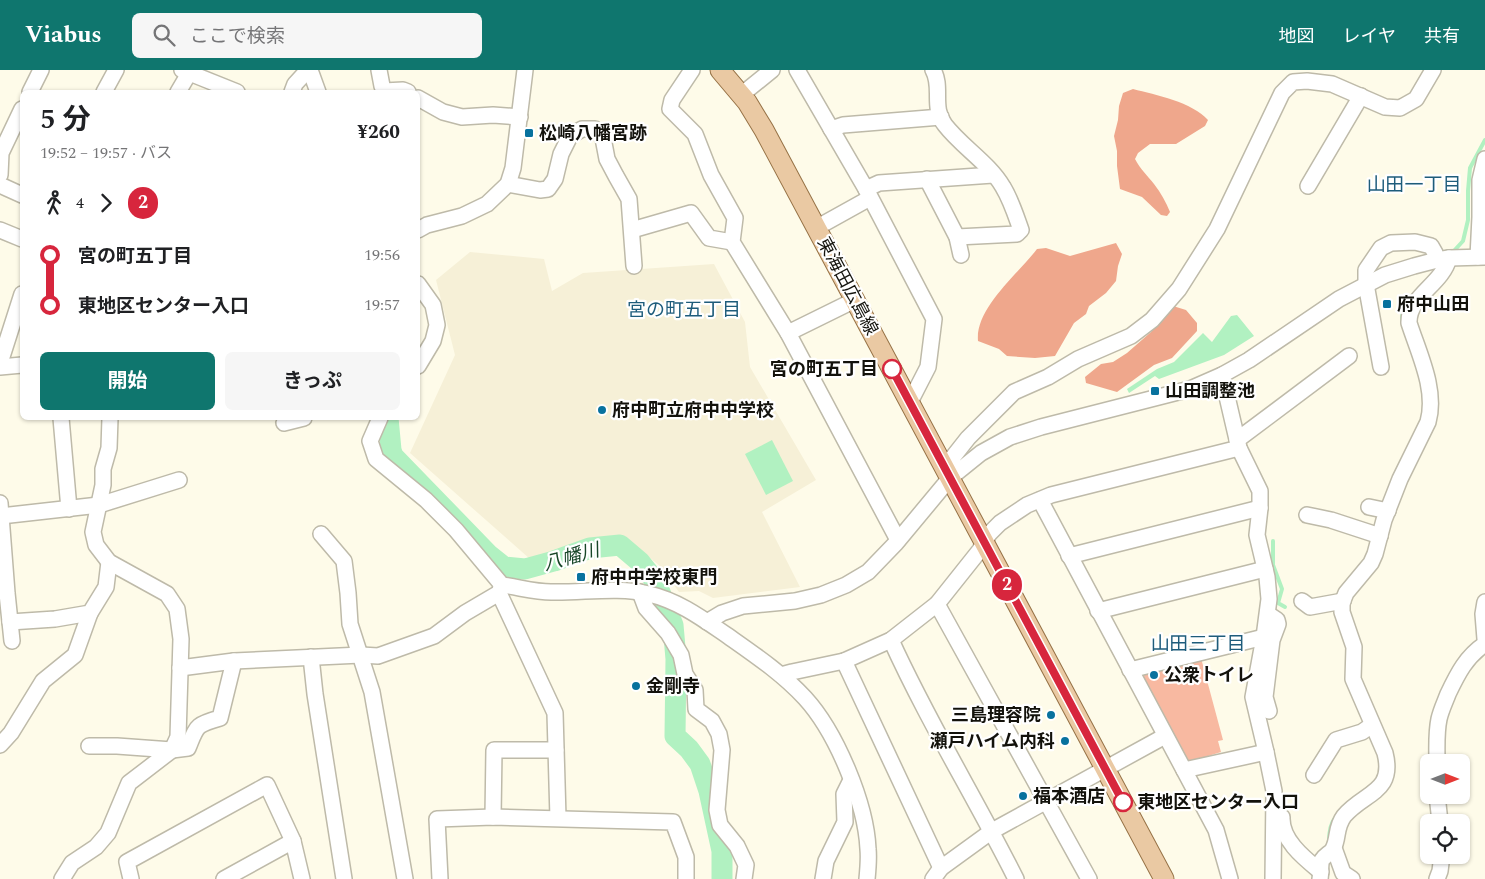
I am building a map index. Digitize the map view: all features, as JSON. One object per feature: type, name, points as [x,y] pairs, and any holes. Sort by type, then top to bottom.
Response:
[{"type":"main road","name":"東海田広島線","points":[[720,70],[741,95],[764,130],[1164,879]]},
{"type":"street","points":[[31,90],[41,70]]},
{"type":"street","points":[[105,90],[116,70]]},
{"type":"street","points":[[293,90],[295,84],[309,70],[317,90]]},
{"type":"street","points":[[379,70],[384,90]]},
{"type":"street","points":[[420,229],[427,225],[462,216],[487,204],[508,184],[513,168],[524,70]]},
{"type":"street","points":[[692,70],[672,100],[670,109],[695,134],[711,175],[736,218],[732,242],[788,333],[898,540]]},
{"type":"street","points":[[741,95],[772,70]]},
{"type":"street","points":[[797,70],[868,193],[934,319],[928,367],[910,402]]},
{"type":"street","points":[[933,70],[937,77],[937,109],[944,124],[1003,187],[1021,230],[1017,234],[957,237]]},
{"type":"street","points":[[950,478],[954,457],[968,438],[1014,392],[1048,377],[1078,359],[1131,336],[1152,320],[1179,289],[1217,229],[1282,93],[1293,76],[1307,81],[1332,84],[1385,107],[1400,108],[1416,98],[1433,70]]},
{"type":"street","points":[[179,90],[187,71],[232,90]]},
{"type":"street","points":[[1308,186],[1361,96]]},
{"type":"street","points":[[420,99],[444,112],[462,117],[493,115],[520,117]]},
{"type":"street","points":[[0,175],[1,153],[20,113]]},
{"type":"street","points":[[831,129],[843,125],[941,117]]},
{"type":"street","points":[[508,184],[540,190],[548,189],[555,179],[561,154],[570,136],[582,129],[595,130],[603,138],[607,158],[629,199],[634,266]]},
{"type":"street","points":[[707,622],[722,613],[743,606],[778,603],[822,595],[846,585],[868,572],[898,540],[950,478],[981,453],[1010,437],[1041,427],[1190,389],[1250,360],[1339,299],[1366,284],[1399,270],[1443,259],[1481,257],[1480,180],[1485,159]]},
{"type":"street","points":[[816,228],[868,193],[879,183],[993,175]]},
{"type":"street","points":[[927,179],[957,237],[961,255]]},
{"type":"street","points":[[0,185],[20,194]]},
{"type":"street","points":[[632,230],[691,213],[708,238],[732,242]]},
{"type":"street","points":[[0,230],[20,239]]},
{"type":"street","points":[[1302,601],[1310,607],[1338,602],[1371,563],[1380,509],[1400,478],[1428,422],[1430,388],[1409,323],[1409,315],[1415,303],[1443,274],[1447,267],[1443,259],[1435,253],[1431,246],[1415,242],[1391,243],[1380,248],[1366,270],[1366,284],[1381,366]]},
{"type":"street","points":[[420,287],[433,305],[436,325],[433,341],[420,363]]},
{"type":"street","points":[[20,300],[0,365],[20,364]]},
{"type":"street","points":[[788,333],[855,300]]},
{"type":"street","points":[[782,675],[844,661],[891,640],[937,604],[989,534],[1000,523],[1027,505],[1051,496],[1238,444],[1349,356]]},
{"type":"street","points":[[1222,375],[1238,444],[1260,491],[1257,534],[1268,588],[1268,614],[1253,697],[1274,791],[1273,879]]},
{"type":"street","points":[[61,420],[69,509]]},
{"type":"street","points":[[62,879],[72,863],[96,847],[108,833],[129,783],[172,750],[178,737],[181,639],[176,609],[167,594],[109,562],[96,545],[93,532],[103,485],[103,470],[109,448],[110,420]]},
{"type":"street","points":[[284,423],[296,420]]},
{"type":"street","points":[[379,420],[370,441],[376,459],[426,500],[456,530],[501,589],[556,713],[558,818]]},
{"type":"street","points":[[12,641],[10,622],[3,594],[0,510],[69,509],[99,505],[179,480]]},
{"type":"street","points":[[1040,500],[1216,830],[1230,879]]},
{"type":"street","points":[[1069,556],[1260,508]]},
{"type":"street","points":[[1307,515],[1331,520],[1376,535]]},
{"type":"street","points":[[321,534],[344,561],[350,624],[372,692],[405,879]]},
{"type":"street","points":[[0,745],[11,733],[43,680],[75,654],[90,613],[106,587],[109,562]]},
{"type":"street","points":[[1098,611],[1264,569]]},
{"type":"street","points":[[180,668],[234,661],[361,655],[378,656],[434,636],[501,589],[549,592],[640,592],[670,601],[690,610],[782,675],[804,696],[823,721],[851,780],[866,829],[868,849],[867,879]]},
{"type":"street","points":[[640,592],[646,608],[668,633],[681,655],[685,674],[695,690],[696,709],[712,721],[719,734],[722,750],[717,810],[720,825],[737,846],[746,865],[744,879]]},
{"type":"street","points":[[1326,862],[1339,824],[1352,808],[1381,786],[1387,773],[1388,764],[1385,754],[1368,727],[1353,679],[1354,647],[1338,602]]},
{"type":"street","points":[[1485,602],[1482,614],[1485,639]]},
{"type":"street","points":[[937,604],[1089,879]]},
{"type":"street","points":[[10,622],[56,619],[90,613]]},
{"type":"street","points":[[1268,614],[1277,620],[1278,624],[1272,640],[1265,697],[1269,710]]},
{"type":"street","points":[[1130,670],[1264,637]]},
{"type":"street","points":[[891,640],[906,673],[1016,879]]},
{"type":"street","points":[[1437,754],[1438,721],[1442,707],[1462,667],[1476,650],[1485,644]]},
{"type":"street","points":[[311,657],[344,879]]},
{"type":"street","points":[[89,746],[172,750],[188,748],[195,730],[202,723],[220,718],[234,661]]},
{"type":"street","points":[[844,661],[937,874],[992,831],[1165,736]]},
{"type":"street","points":[[1314,774],[1336,740],[1368,727]]},
{"type":"street","points":[[493,817],[494,750],[556,750]]},
{"type":"street","points":[[1184,770],[1266,752]]},
{"type":"street","points":[[823,879],[826,862],[845,822],[844,794],[851,780]]},
{"type":"street","points":[[131,879],[127,862],[267,785],[293,841],[302,879]]},
{"type":"street","points":[[440,879],[437,818],[493,817],[673,822],[686,857],[686,879]]},
{"type":"street","points":[[1282,817],[1282,827],[1300,855],[1326,862],[1352,879]]},
{"type":"street","points":[[224,879],[293,841]]},
{"type":"street","points":[[1437,879],[1441,864]]},
{"type":"shaded area","points":[[1133,89],[1193,108],[1208,120],[1205,126],[1176,144],[1150,144],[1138,153],[1135,159],[1157,187],[1170,212],[1167,216],[1161,215],[1142,197],[1120,189],[1114,136],[1123,93]]},
{"type":"shaded area","points":[[1116,243],[1122,254],[1116,281],[1106,293],[1089,306],[1086,314],[1074,323],[1055,356],[1035,358],[1007,356],[999,349],[978,341],[983,316],[990,304],[1037,249],[1046,248],[1070,256]]},
{"type":"shaded area","name":"府中町立府中中学校","points":[[470,252],[544,259],[552,291],[583,273],[714,264],[745,322],[750,367],[816,480],[762,512],[800,587],[713,598],[699,591],[679,592],[661,567],[623,535],[577,543],[530,559],[410,453],[455,355],[436,280]]},
{"type":"shaded area","points":[[1173,306],[1186,310],[1197,323],[1197,331],[1172,358],[1154,365],[1117,392],[1086,383],[1085,377],[1101,364],[1113,362],[1127,353],[1151,332]]},
{"type":"shaded area","points":[[1237,315],[1254,336],[1224,355],[1159,379],[1155,376],[1129,393],[1127,389],[1157,369],[1174,362],[1203,333],[1212,342],[1231,316]]},
{"type":"shaded area","points":[[772,440],[793,481],[766,495],[745,454]]},
{"type":"shaded area","points":[[1201,658],[1223,740],[1218,741],[1221,752],[1189,762],[1185,760],[1142,680],[1145,672]]},
{"type":"waterway","points":[[1452,253],[1463,241],[1468,220],[1470,168],[1485,140]]},
{"type":"waterway","points":[[1403,324],[1403,312],[1409,301]]},
{"type":"waterway","name":"八幡川","points":[[388,420],[393,456],[489,555],[504,567],[525,569],[590,548],[620,545],[640,562],[656,582],[673,625],[676,659],[675,736],[689,749],[700,764],[709,791],[722,851],[722,879]]},
{"type":"waterway","points":[[1273,541],[1273,565],[1282,589],[1278,603],[1285,607]]},
{"type":"waterway","points":[[1329,842],[1331,826],[1335,818]]},
{"type":"bus line","name":"2","points":[[892,369],[1123,802]]},
{"type":"place","name":"松崎八幡宮跡","points":[[529,133]]},
{"type":"place","name":"府中山田","points":[[1387,304]]},
{"type":"place","name":"宮の町五丁目","points":[[892,369]]},
{"type":"place","name":"山田調整池","points":[[1155,391]]},
{"type":"place","name":"府中町立府中中学校","points":[[602,410]]},
{"type":"place","name":"府中中学校東門","points":[[581,577]]},
{"type":"place","name":"公衆トイレ","points":[[1154,675]]},
{"type":"place","name":"金剛寺","points":[[636,686]]},
{"type":"place","name":"三島理容院","points":[[1051,715]]},
{"type":"place","name":"瀬戸ハイム内科","points":[[1065,741]]},
{"type":"place","name":"福本酒店","points":[[1023,796]]},
{"type":"place","name":"東地区センター入口","points":[[1123,802]]},
{"type":"district","name":"山田一丁目","points":[[1414,184]]},
{"type":"district","name":"宮の町五丁目","points":[[684,309]]},
{"type":"district","name":"山田三丁目","points":[[1198,643]]}]
